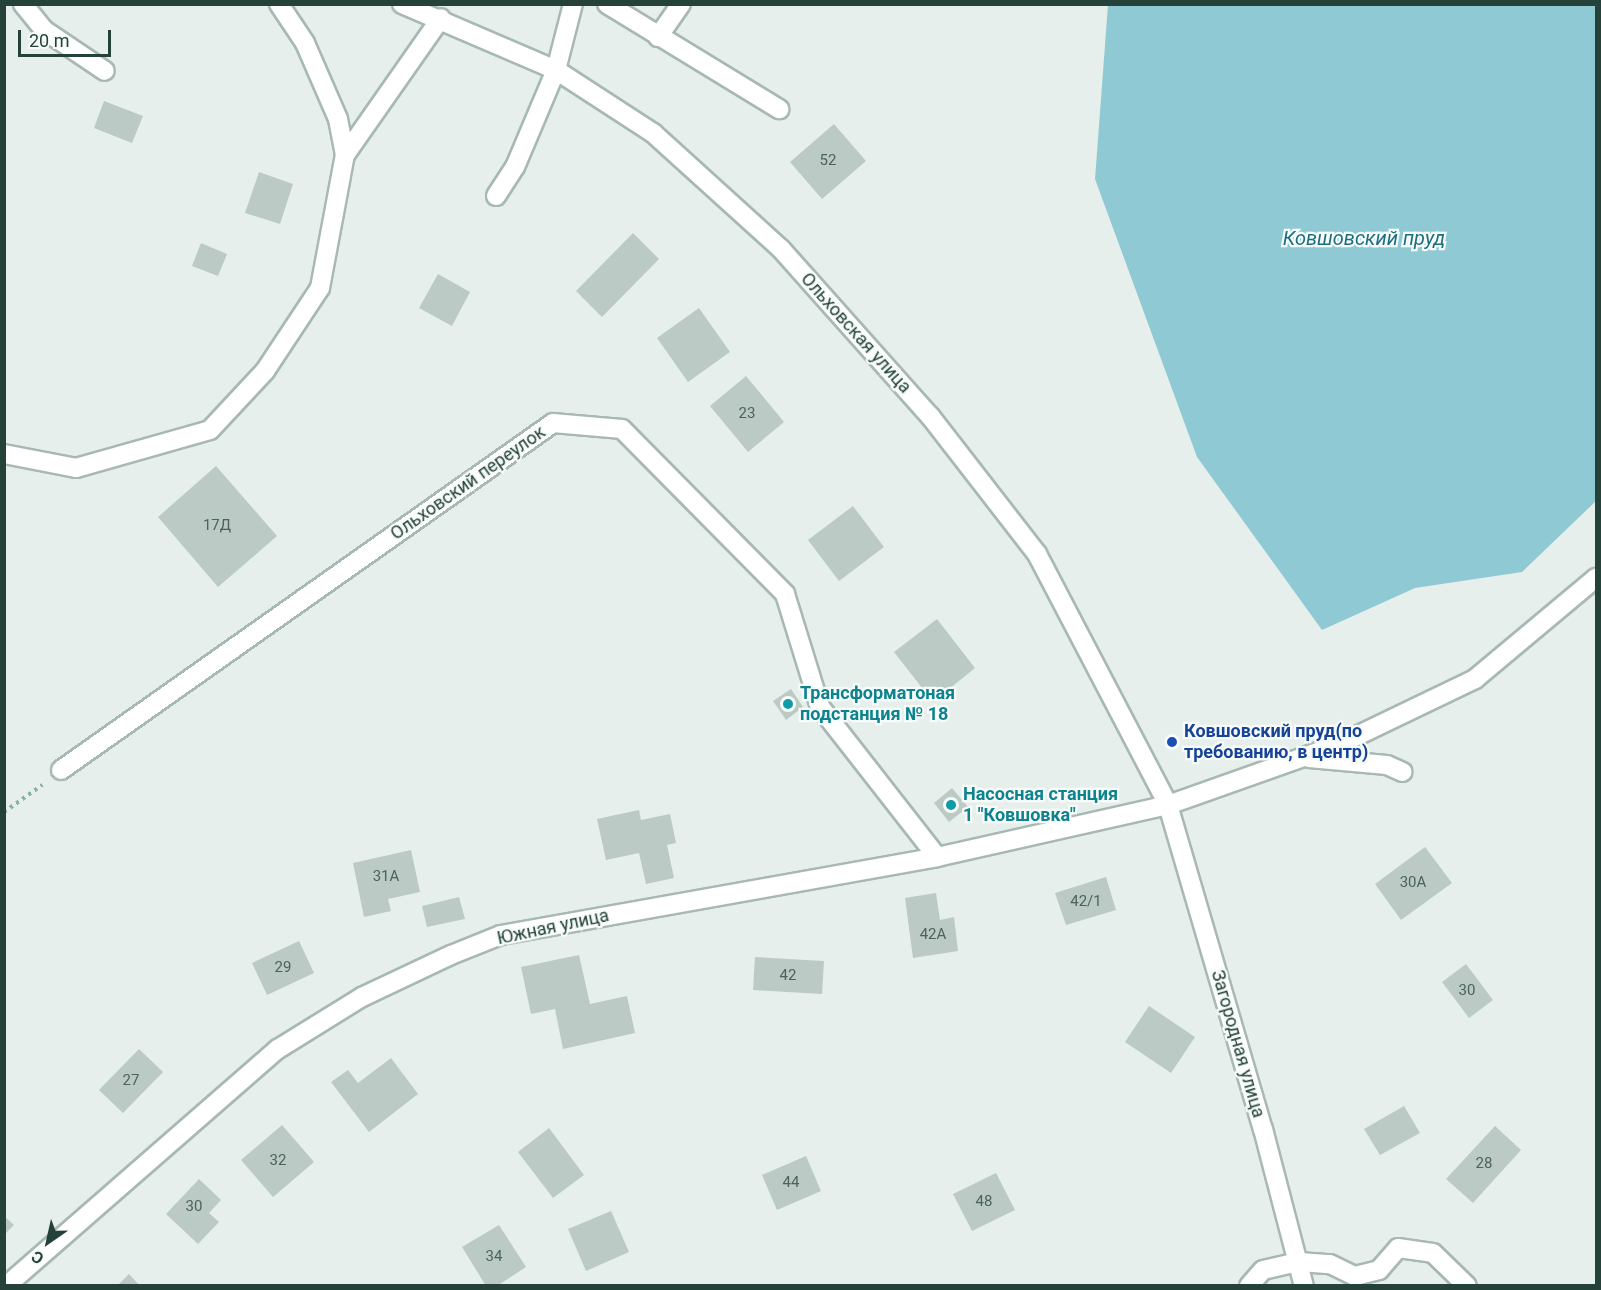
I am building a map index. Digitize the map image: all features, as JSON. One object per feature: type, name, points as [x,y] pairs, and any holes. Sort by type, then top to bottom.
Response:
[{"type":"street","points":[[23,4],[44,30],[105,71]]},
{"type":"street","points":[[4,454],[76,468],[210,430],[266,370],[320,288],[345,155],[338,119],[310,54],[279,4]]},
{"type":"street","name":"Ольховская улица","points":[[402,4],[441,18],[556,70],[653,133],[781,249],[930,416],[1037,554],[1168,805]]},
{"type":"street","points":[[496,196],[515,167],[556,70],[573,4]]},
{"type":"street","points":[[607,4],[779,109]]},
{"type":"street","points":[[658,37],[681,4]]},
{"type":"street","points":[[345,155],[441,18]]},
{"type":"street","name":"Ольховский переулок","points":[[61,770],[553,423],[622,429],[784,594],[820,707],[937,857]]},
{"type":"street","name":"Южная улица","points":[[6,1286],[278,1048],[362,997],[451,955],[501,935],[937,857],[1168,805],[1340,744],[1475,679],[1596,578]]},
{"type":"street","points":[[1302,757],[1387,765],[1403,772]]},
{"type":"street","name":"Загородная улица","points":[[1168,805],[1304,1286]]},
{"type":"street","points":[[1249,1286],[1263,1270],[1299,1262],[1330,1264],[1355,1276],[1379,1270],[1398,1248],[1433,1253],[1467,1286]]},
{"type":"path","points":[[4,812],[61,770]]},
{"type":"water","name":"Ковшовский пруд","points":[[1108,5],[1596,5],[1596,501],[1522,572],[1415,588],[1322,630],[1197,457],[1095,179]]},
{"type":"building","points":[[104,101],[143,116],[132,143],[94,128]]},
{"type":"building","points":[[834,124],[866,161],[822,199],[790,162]]},
{"type":"building","points":[[259,172],[293,184],[280,224],[245,213]]},
{"type":"building","points":[[633,233],[659,259],[602,317],[576,291]]},
{"type":"building","points":[[201,243],[227,254],[218,276],[192,266]]},
{"type":"building","points":[[438,274],[470,292],[452,326],[419,308]]},
{"type":"building","points":[[699,308],[730,352],[688,382],[657,338]]},
{"type":"building","points":[[746,376],[784,422],[748,452],[710,406]]},
{"type":"building","points":[[216,466],[277,536],[218,587],[158,517]]},
{"type":"building","points":[[853,506],[884,547],[839,581],[808,540]]},
{"type":"building","points":[[937,619],[975,668],[933,702],[894,652]]},
{"type":"building","name":"Трансформатоная подстанция № 18","points":[[791,689],[803,707],[786,720],[773,701]]},
{"type":"building","name":"Насосная станция 1 \"Ковшовка\"","points":[[952,788],[968,807],[949,822],[934,803]]},
{"type":"building","points":[[639,810],[641,820],[670,814],[676,843],[667,845],[674,878],[646,884],[639,853],[606,860],[597,819]]},
{"type":"building","points":[[1425,847],[1452,883],[1401,920],[1375,884]]},
{"type":"building","points":[[411,850],[420,892],[388,899],[391,911],[364,917],[353,863]]},
{"type":"building","points":[[1106,877],[1116,910],[1066,925],[1055,893]]},
{"type":"building","points":[[936,893],[940,920],[954,917],[958,951],[913,958],[905,898]]},
{"type":"building","points":[[459,897],[465,919],[427,927],[422,906]]},
{"type":"building","points":[[299,941],[314,973],[267,995],[252,963]]},
{"type":"building","points":[[579,955],[590,1004],[627,996],[635,1033],[563,1049],[555,1009],[531,1014],[521,967]]},
{"type":"building","points":[[755,957],[824,961],[822,994],[753,990]]},
{"type":"building","points":[[1466,964],[1493,1000],[1469,1018],[1442,982]]},
{"type":"building","points":[[1149,1006],[1195,1037],[1171,1073],[1125,1042]]},
{"type":"building","points":[[139,1049],[163,1072],[123,1113],[99,1090]]},
{"type":"building","points":[[391,1058],[418,1094],[369,1132],[331,1082],[348,1070],[358,1083]]},
{"type":"building","points":[[1404,1106],[1420,1133],[1380,1155],[1364,1129]]},
{"type":"building","points":[[282,1125],[314,1162],[273,1197],[241,1160]]},
{"type":"building","points":[[1495,1126],[1521,1150],[1473,1203],[1446,1179]]},
{"type":"building","points":[[549,1128],[584,1175],[553,1198],[518,1152]]},
{"type":"building","points":[[806,1156],[821,1191],[777,1210],[762,1175]]},
{"type":"building","points":[[996,1173],[1015,1210],[972,1231],[953,1194]]},
{"type":"building","points":[[199,1179],[221,1200],[209,1213],[219,1222],[198,1244],[166,1214]]},
{"type":"building","points":[[611,1211],[629,1252],[586,1271],[568,1229]]},
{"type":"building","points":[[4,1216],[14,1225],[4,1235]]},
{"type":"building","points":[[499,1225],[526,1267],[497,1286],[486,1286],[462,1247]]},
{"type":"building","points":[[129,1274],[140,1286],[117,1286]]},
{"type":"place","name":"Трансформатоная подстанция № 18","points":[[788,704]]},
{"type":"place","name":"Ковшовский пруд(по требованию, в центр)","points":[[1172,742]]},
{"type":"place","name":"Насосная станция 1 \"Ковшовка\"","points":[[951,805]]}]
